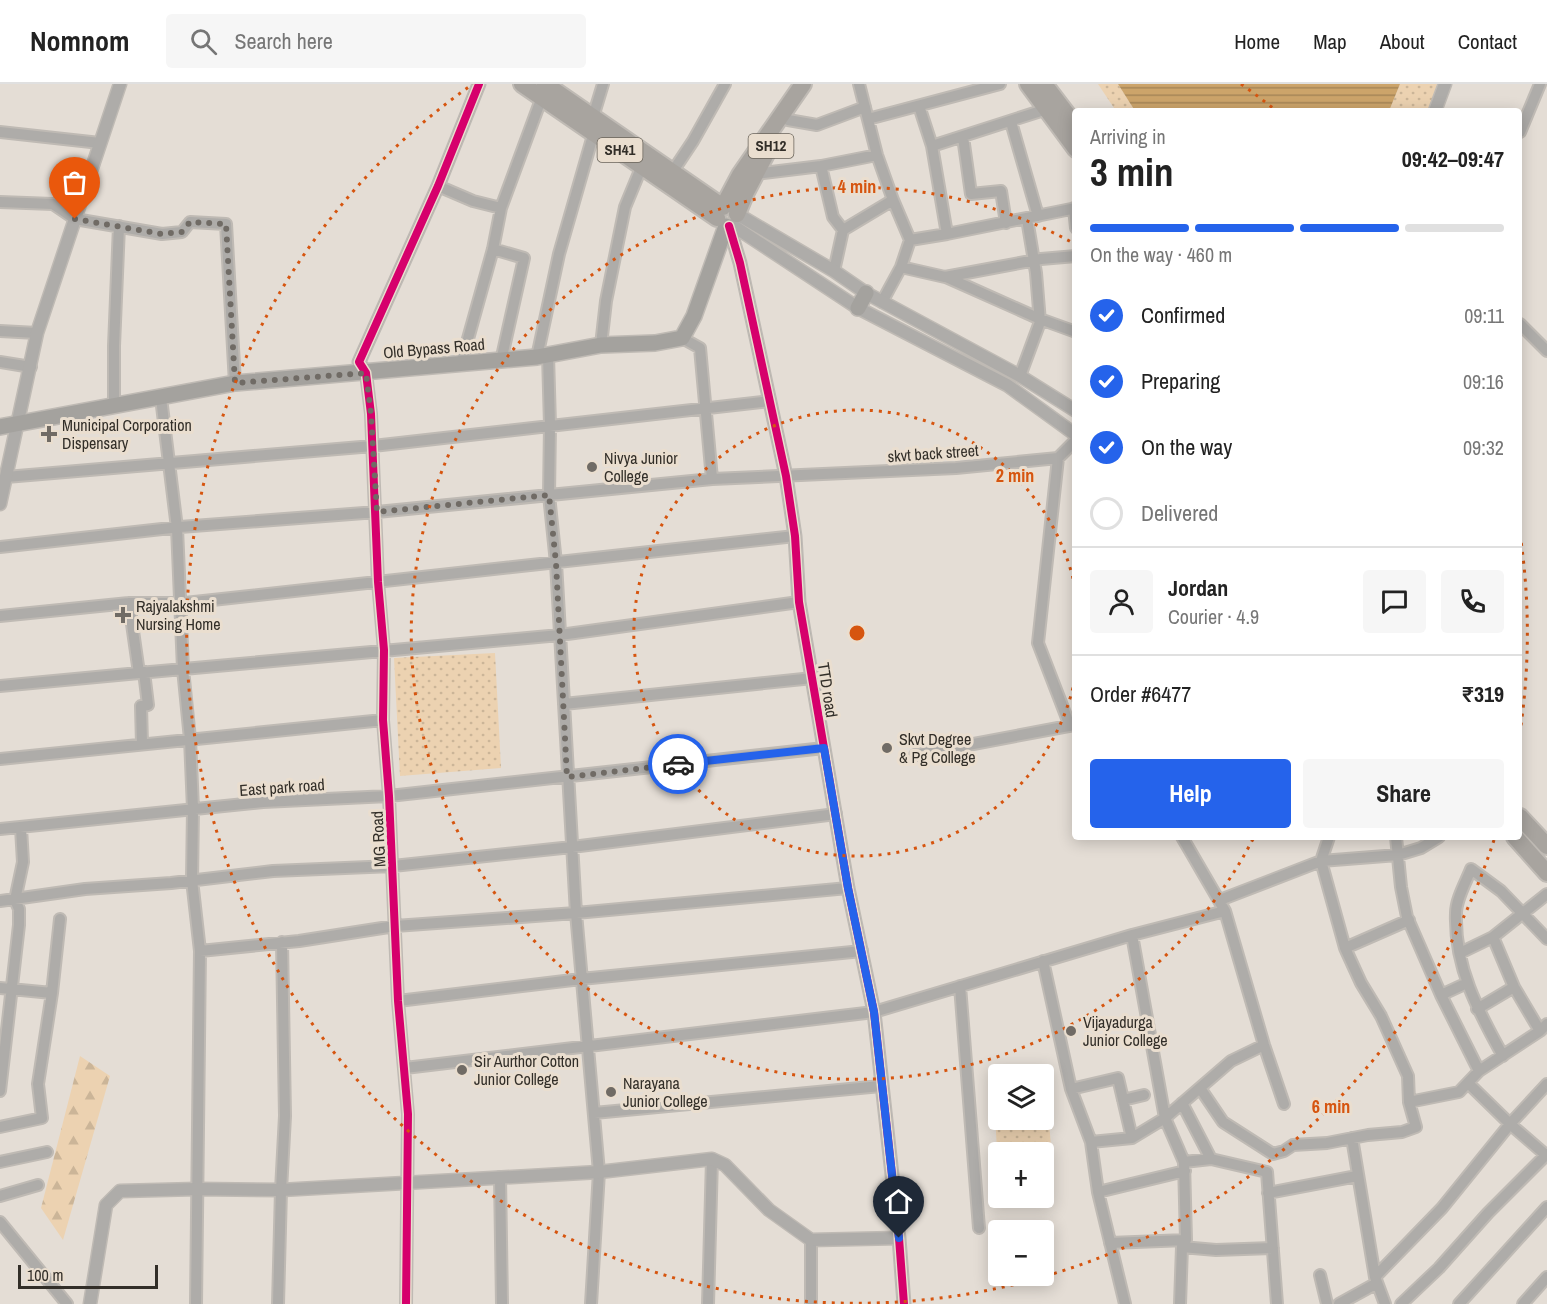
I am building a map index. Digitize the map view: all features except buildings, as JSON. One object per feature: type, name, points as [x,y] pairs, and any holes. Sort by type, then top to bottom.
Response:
[{"type":"main road","name":"SH41","points":[[522,84],[551,89],[594,124],[727,219]]},
{"type":"main road","name":"SH12","points":[[727,219],[740,175],[803,84]]},
{"type":"main road","name":"SH12","points":[[727,219],[774,141],[813,84]]},
{"type":"main road","points":[[1028,84],[1072,122]]},
{"type":"main road","points":[[1044,84],[1052,105],[1072,142]]},
{"type":"main road","name":"SH41","points":[[644,159],[673,171],[727,219]]},
{"type":"main road","points":[[682,338],[694,316],[727,219]]},
{"type":"main road","points":[[858,308],[866,293]]},
{"type":"main road","name":"Old Bypass Road","points":[[0,427],[235,383],[542,356],[602,345],[655,343],[682,338]]},
{"type":"main road","points":[[1522,819],[1547,846]]},
{"type":"main road","points":[[1518,840],[1547,873]]},
{"type":"street","points":[[0,504],[37,333],[120,84]]},
{"type":"street","points":[[366,373],[359,362],[438,186],[479,84]]},
{"type":"street","points":[[591,1304],[599,1172],[576,913],[556,563],[549,495],[550,425],[542,356],[559,254],[603,84]]},
{"type":"street","points":[[673,171],[693,141],[724,84]]},
{"type":"street","points":[[859,84],[877,155],[910,240],[901,267],[882,302]]},
{"type":"street","points":[[868,119],[1000,84]]},
{"type":"street","points":[[1436,108],[1445,84]]},
{"type":"street","points":[[1522,127],[1540,84]]},
{"type":"street","points":[[461,364],[493,249],[501,208],[551,89]]},
{"type":"street","points":[[932,146],[1011,122],[1052,105]]},
{"type":"street","points":[[919,106],[932,146],[948,234]]},
{"type":"street","points":[[788,120],[817,125],[865,107]]},
{"type":"street","points":[[1011,122],[1038,216]]},
{"type":"street","points":[[0,132],[100,143]]},
{"type":"street","points":[[963,137],[971,194],[1002,191],[1006,223]]},
{"type":"street","points":[[755,174],[821,166],[877,155]]},
{"type":"street","points":[[602,345],[606,301],[625,207],[644,159]]},
{"type":"street","points":[[821,166],[833,217],[843,230]]},
{"type":"street","points":[[438,186],[473,201],[501,208]]},
{"type":"street","points":[[834,271],[843,230],[893,200]]},
{"type":"street","points":[[0,202],[53,204],[75,219],[162,234],[182,232],[190,222],[226,224],[235,383]]},
{"type":"street","points":[[910,240],[1072,209]]},
{"type":"street","points":[[727,219],[834,271],[866,293],[1072,406]]},
{"type":"street","points":[[727,219],[858,308],[1007,385],[1072,432]]},
{"type":"street","name":"TTD road","points":[[727,219],[740,263],[786,476],[795,536],[799,602],[848,888],[874,1012],[904,1304]]},
{"type":"street","points":[[1020,376],[1040,319],[1027,219]]},
{"type":"street","points":[[114,406],[119,226]]},
{"type":"street","points":[[493,249],[524,258],[501,360]]},
{"type":"street","points":[[945,277],[1072,256]]},
{"type":"street","points":[[901,267],[945,277],[1072,331]]},
{"type":"street","points":[[1522,326],[1547,351]]},
{"type":"street","points":[[0,331],[37,333]]},
{"type":"street","points":[[682,338],[700,348],[712,479]]},
{"type":"street","points":[[0,362],[31,367]]},
{"type":"street","name":"MG Road","points":[[366,373],[377,512],[378,582],[384,650],[384,720],[398,1001],[408,1114],[406,1304]]},
{"type":"street","points":[[161,398],[177,528],[182,603],[183,669],[190,739],[193,809],[192,880],[200,951],[196,1304]]},
{"type":"street","points":[[6,477],[373,446],[770,401]]},
{"type":"street","points":[[1055,418],[1072,408]]},
{"type":"street","points":[[1072,444],[1058,458],[1038,642],[1072,723]]},
{"type":"street","name":"skvt back street","points":[[0,547],[177,528],[377,512],[712,479],[956,468],[1058,458]]},
{"type":"street","points":[[0,616],[129,603],[182,603],[795,536]]},
{"type":"street","points":[[0,686],[560,635],[799,602]]},
{"type":"street","points":[[129,603],[148,705],[141,706],[142,744]]},
{"type":"street","points":[[564,704],[813,678]]},
{"type":"street","points":[[0,759],[384,720]]},
{"type":"street","points":[[915,755],[1072,725]]},
{"type":"street","name":"East park road","points":[[0,829],[264,802],[389,796],[824,748]]},
{"type":"street","points":[[0,901],[85,889],[273,871],[393,866],[572,847],[836,814]]},
{"type":"street","points":[[0,1091],[19,925],[19,909],[15,900],[23,862],[21,828]]},
{"type":"street","points":[[1184,840],[1222,906],[1284,1104]]},
{"type":"street","points":[[1200,1089],[1223,1122],[1273,1154],[1293,1145],[1326,1143],[1402,1132],[1416,1127],[1409,1102],[1408,1076],[1345,948],[1321,861],[1328,840]]},
{"type":"street","points":[[1396,840],[1401,887],[1409,920],[1441,995],[1479,1071]]},
{"type":"street","points":[[405,1068],[874,1012],[1222,906],[1321,861],[1398,855],[1421,848],[1434,840]]},
{"type":"street","points":[[1503,1056],[1477,1009],[1467,983],[1460,953],[1455,911],[1471,869],[1501,891],[1547,939]]},
{"type":"street","points":[[200,951],[395,926],[576,913],[848,888]]},
{"type":"street","points":[[1460,953],[1493,937],[1547,894]]},
{"type":"street","points":[[0,1127],[42,1119],[38,1084],[52,993],[60,919]]},
{"type":"street","points":[[1345,948],[1409,920]]},
{"type":"street","points":[[1132,935],[1165,1118],[1185,1167],[1184,1244],[1180,1304]]},
{"type":"street","points":[[1409,1102],[1459,1092],[1479,1071],[1543,1028],[1514,987],[1493,937]]},
{"type":"street","points":[[278,1304],[285,1116],[282,942]]},
{"type":"street","points":[[398,1001],[581,979],[862,951]]},
{"type":"street","points":[[1043,961],[1071,1089],[1091,1142],[1098,1192],[1125,1304]]},
{"type":"street","points":[[1441,995],[1467,983]]},
{"type":"street","points":[[960,986],[979,1228]]},
{"type":"street","points":[[1477,1009],[1514,987]]},
{"type":"street","points":[[0,988],[52,993]]},
{"type":"street","points":[[1091,1142],[1132,1138],[1165,1118],[1231,1061],[1264,1045]]},
{"type":"street","points":[[1071,1089],[1118,1078],[1132,1138]]},
{"type":"street","points":[[1401,1304],[1439,1268],[1488,1213],[1547,1155],[1510,1124],[1468,1083]]},
{"type":"street","points":[[1339,1304],[1376,1280],[1442,1208],[1510,1124],[1547,1084]]},
{"type":"street","points":[[594,1113],[881,1086]]},
{"type":"street","points":[[1123,1100],[1144,1095]]},
{"type":"street","points":[[1182,1103],[1211,1159]]},
{"type":"street","points":[[1352,1138],[1376,1280],[1386,1304]]},
{"type":"street","points":[[0,1162],[47,1152]]},
{"type":"street","points":[[90,1304],[106,1205],[120,1191],[281,1190],[599,1172],[712,1159],[725,1165],[769,1210],[794,1230],[812,1240],[899,1238]]},
{"type":"street","points":[[708,1304],[712,1159]]},
{"type":"street","points":[[1098,1192],[1211,1159],[1267,1172],[1277,1304]]},
{"type":"street","points":[[1268,1193],[1357,1176]]},
{"type":"street","points":[[500,1177],[502,1304]]},
{"type":"street","points":[[0,1196],[38,1185]]},
{"type":"street","points":[[1459,1304],[1546,1209]]},
{"type":"street","points":[[0,1222],[67,1304]]},
{"type":"street","points":[[810,1304],[812,1240]]},
{"type":"street","points":[[1110,1244],[1184,1244],[1216,1250],[1274,1248]]},
{"type":"street","points":[[1320,1275],[1327,1304]]},
{"type":"street","points":[[1523,1304],[1547,1277]]},
{"type":"green space","points":[[1098,84],[1118,84],[1133,108],[1114,108]]},
{"type":"green space","points":[[1400,84],[1437,84],[1429,108],[1390,108]]},
{"type":"green space","points":[[495,653],[501,768],[400,776],[394,658]]},
{"type":"green space","points":[[80,1056],[110,1076],[63,1240],[41,1208]]},
{"type":"green space","points":[[996,1130],[1050,1130],[1051,1142],[997,1142]]},
{"type":"shaded area","points":[[1118,84],[1400,84],[1390,108],[1133,108]]},
{"type":"cycle path","points":[[406,1304],[408,1114],[398,1001],[389,796],[383,720],[384,650],[378,582],[371,414],[366,373],[359,362],[438,186],[479,84]]},
{"type":"cycle path","points":[[729,226],[740,263],[786,476],[795,536],[799,602],[848,888],[874,1012],[904,1304]]},
{"type":"way so far","points":[[75,219],[162,234],[182,232],[190,222],[226,224],[235,383],[366,373],[377,512],[549,495],[556,563],[567,777],[678,764]]},
{"type":"place","name":"Municipal Corporation Dispensary","points":[[49,434]]},
{"type":"place","name":"Nivya Junior College","points":[[592,467]]},
{"type":"place","name":"Rajyalakshmi Nursing Home","points":[[123,615]]},
{"type":"place","name":"Skvt Degree & Pg College","points":[[887,748]]},
{"type":"place","name":"Vijayadurga Junior College","points":[[1071,1031]]},
{"type":"place","name":"Sir Aurthor Cotton Junior College","points":[[462,1070]]},
{"type":"place","name":"Narayana Junior College","points":[[611,1092]]},
{"type":"route","points":[[678,764],[824,748],[848,888],[874,1012],[899,1238]]}]
